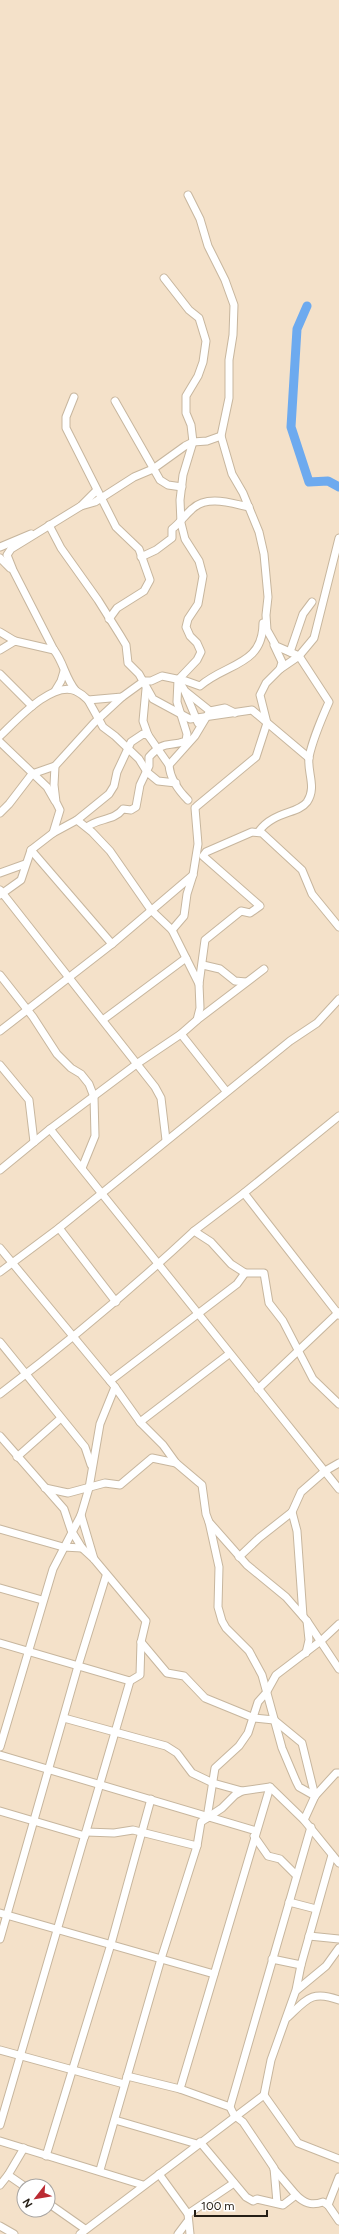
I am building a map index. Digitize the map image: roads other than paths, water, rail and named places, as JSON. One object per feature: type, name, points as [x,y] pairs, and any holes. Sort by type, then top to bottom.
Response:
[{"type":"street","points":[[188,195],[200,219],[208,246],[225,280],[234,305],[233,335],[229,360],[229,398],[221,436],[232,474],[249,507],[259,532],[264,554],[268,597],[266,615],[267,630],[276,646],[282,662],[280,669]]},
{"type":"street","points":[[87,827],[93,822],[118,815],[123,810],[131,810],[136,807],[140,785],[147,772],[149,757],[158,748],[167,744],[180,744],[186,741],[186,734],[177,702],[178,680],[197,660],[201,652],[197,642],[190,636],[186,627],[188,619],[198,604],[203,576],[199,561],[188,546],[181,523],[183,474],[193,442],[191,426],[186,413],[186,396],[198,376],[206,350],[204,332],[199,318],[189,310],[164,278]]},
{"type":"street","points":[[74,397],[66,417],[66,428],[96,491],[116,527],[139,550],[150,580],[144,591],[117,608],[109,619]]},
{"type":"street","points":[[115,401],[160,480],[168,485],[182,487]]},
{"type":"street","points":[[176,783],[158,781],[147,772],[139,759],[115,736],[103,727],[88,700],[76,691],[69,683],[64,671],[62,660],[54,650],[13,570],[7,555],[11,550],[49,525],[81,506],[100,498],[134,477],[153,469],[193,442],[207,441],[221,436]]},
{"type":"street","points":[[81,506],[96,491]]},
{"type":"street","points":[[141,557],[156,550],[172,538],[172,529],[181,523],[199,504],[211,501],[227,502],[249,507]]},
{"type":"street","points":[[49,525],[61,548],[98,600],[126,645],[128,662],[145,684],[153,699],[190,719],[196,720],[209,714],[235,713],[252,710],[309,758]]},
{"type":"street","points":[[0,547],[42,530]]},
{"type":"street","points":[[172,930],[184,916],[187,894],[193,875],[198,844],[196,807],[256,757],[267,723],[260,695],[266,683],[280,669],[299,656],[314,638],[339,538]]},
{"type":"street","points":[[0,558],[13,570]]},
{"type":"street","points":[[290,652],[303,614],[312,602]]},
{"type":"street","points":[[0,813],[9,804],[32,774],[55,766],[122,697],[162,676],[200,686],[210,676],[247,658],[256,650],[262,637],[262,622],[266,615]]},
{"type":"street","points":[[0,632],[15,641],[54,650]]},
{"type":"street","points":[[196,1020],[200,1008],[199,984],[205,940],[235,914],[242,911],[250,913],[260,906],[203,856],[206,852],[259,831],[265,823],[273,818],[302,807],[308,801],[312,788],[309,758],[320,722],[329,702],[299,656],[276,646],[262,637]]},
{"type":"street","points":[[0,650],[15,641]]},
{"type":"street","points":[[55,691],[61,681],[64,671]]},
{"type":"street","points":[[0,674],[32,706]]},
{"type":"street","points":[[178,680],[185,690],[209,714]]},
{"type":"street","points":[[145,684],[143,721],[148,735],[169,764],[176,783],[188,800]]},
{"type":"street","points":[[0,736],[32,706],[55,691],[64,689],[76,691]]},
{"type":"street","points":[[185,690],[200,729]]},
{"type":"street","points":[[88,700],[122,697]]},
{"type":"street","points":[[169,764],[174,757],[185,749],[209,714]]},
{"type":"street","points":[[148,735],[143,734],[131,742],[117,772],[114,786],[109,794],[77,820],[53,833],[31,850],[25,864],[21,880],[1,893],[138,1063],[161,1098],[166,1140]]},
{"type":"street","points":[[0,742],[47,787],[56,802],[60,810],[53,833]]},
{"type":"street","points":[[55,766],[53,774],[56,802]]},
{"type":"street","points":[[77,820],[87,827],[110,851],[151,910],[172,930],[199,984]]},
{"type":"street","points":[[259,831],[271,839],[302,870],[312,894],[339,927]]},
{"type":"street","points":[[31,850],[112,944]]},
{"type":"street","points":[[0,873],[25,864]]},
{"type":"street","points":[[0,1031],[69,979],[193,875]]},
{"type":"street","points":[[104,1019],[186,958]]},
{"type":"street","points":[[202,965],[220,969],[235,981],[246,982]]},
{"type":"street","points":[[0,1170],[50,1129],[138,1063],[181,1034],[196,1020],[264,969]]},
{"type":"street","points":[[0,975],[28,1010],[57,1054],[71,1068],[81,1074],[89,1084],[94,1097],[95,1136],[82,1168]]},
{"type":"street","points":[[0,1272],[59,1228],[226,1091],[290,1041],[317,1023],[339,999]]},
{"type":"street","points":[[181,1034],[226,1091]]},
{"type":"street","points":[[0,1065],[29,1100],[34,1142]]},
{"type":"street","points":[[0,1394],[27,1375],[116,1302],[194,1231],[244,1193],[339,1116]]},
{"type":"street","points":[[50,1129],[102,1192],[229,1354],[339,1489]]},
{"type":"street","points":[[244,1193],[339,1313],[258,1389]]},
{"type":"street","points":[[59,1228],[116,1302]]},
{"type":"street","points":[[194,1231],[211,1242],[231,1264],[245,1274],[264,1273],[269,1303],[283,1321],[298,1353],[313,1379],[339,1404]]},
{"type":"street","points":[[0,1248],[115,1387],[140,1422],[163,1446],[176,1463],[202,1485],[206,1514],[219,1567],[218,1607],[222,1621],[226,1628],[249,1651],[262,1675],[274,1720],[296,1781],[299,1787],[315,1796]]},
{"type":"street","points":[[110,1381],[197,1312],[237,1284],[245,1274]]},
{"type":"street","points":[[0,1342],[85,1446],[91,1465]]},
{"type":"street","points":[[140,1422],[229,1354]]},
{"type":"street","points":[[0,1747],[42,1600],[53,1569],[71,1530],[81,1515],[89,1488],[91,1465],[97,1446],[100,1424],[115,1387]]},
{"type":"street","points":[[17,1457],[61,1418]]},
{"type":"street","points":[[0,1436],[64,1509],[71,1530],[82,1548],[94,1559],[106,1576],[146,1621],[141,1642],[140,1675],[130,1681],[0,2125]]},
{"type":"street","points":[[45,1488],[68,1493],[105,1483],[120,1485],[126,1483],[152,1458],[176,1463]]},
{"type":"street","points":[[239,1557],[259,1538],[292,1512],[301,1492],[325,1471],[339,1464]]},
{"type":"street","points":[[292,1512],[297,1531],[308,1640],[306,1652]]},
{"type":"street","points":[[81,1515],[94,1559]]},
{"type":"street","points":[[209,1522],[239,1557],[257,1574],[286,1597],[305,1618],[322,1640],[339,1669]]},
{"type":"street","points":[[0,1529],[63,1548],[82,1548]]},
{"type":"street","points":[[0,1939],[4,1914],[50,1770],[78,1666],[106,1576]]},
{"type":"street","points":[[0,1588],[42,1600]]},
{"type":"street","points":[[207,1818],[215,1768],[239,1746],[248,1733],[258,1702],[266,1693],[276,1675],[322,1640],[339,1624]]},
{"type":"street","points":[[141,1642],[167,1673],[184,1676],[205,1698],[254,1718],[274,1720],[302,1743],[315,1796]]},
{"type":"street","points":[[0,1643],[130,1681]]},
{"type":"street","points":[[64,1718],[166,1746],[177,1753],[192,1773],[213,1783],[242,1790],[270,1787]]},
{"type":"street","points":[[0,1755],[151,1799],[255,1833],[268,1856],[280,1859],[296,1875]]},
{"type":"street","points":[[304,1820],[315,1796],[336,1773],[339,1773]]},
{"type":"street","points":[[270,1787],[304,1820],[339,1863]]},
{"type":"street","points":[[180,2089],[255,1833],[270,1787]]},
{"type":"street","points":[[100,2170],[161,1959],[197,1846],[201,1822],[222,1808],[242,1790]]},
{"type":"street","points":[[46,2156],[111,1944],[151,1799]]},
{"type":"street","points":[[0,1811],[86,1834],[114,1833],[133,1830],[197,1846]]},
{"type":"street","points":[[310,1827],[230,2107],[234,2115],[243,2122],[274,2168],[296,2195],[304,2203],[316,2205],[323,2202],[328,2205],[339,2221]]},
{"type":"street","points":[[56,2210],[83,2232],[234,2115],[264,2095],[271,2060],[296,1990],[301,1964],[332,1855]]},
{"type":"street","points":[[289,1902],[316,1909]]},
{"type":"street","points":[[4,1914],[214,1974]]},
{"type":"street","points":[[309,1936],[339,1939]]},
{"type":"street","points":[[296,1990],[326,1966],[339,1948]]},
{"type":"street","points":[[272,1959],[301,1964]]},
{"type":"street","points":[[286,2018],[307,1999],[315,1995],[321,1994],[339,2000]]},
{"type":"street","points":[[0,2050],[124,2084]]},
{"type":"street","points":[[127,2076],[180,2089],[230,2107]]},
{"type":"street","points":[[264,2095],[298,2143],[339,2159]]},
{"type":"street","points":[[115,2120],[199,2143],[246,2198],[253,2201],[258,2199],[283,2205],[296,2195]]},
{"type":"street","points":[[0,2141],[143,2184]]},
{"type":"street","points":[[0,2185],[8,2175],[24,2148]]},
{"type":"street","points":[[274,2168],[277,2203]]},
{"type":"street","points":[[159,2174],[188,2214],[187,2222],[190,2234]]},
{"type":"street","points":[[8,2175],[16,2180]]},
{"type":"street","points":[[328,2205],[339,2177]]},
{"type":"street","points":[[188,2214],[234,2183]]},
{"type":"street","points":[[178,2234],[187,2222]]},
{"type":"street","points":[[0,2226],[14,2234]]},
{"type":"waterway","points":[[307,306],[297,329],[291,427],[309,482],[328,481],[339,487]]}]
